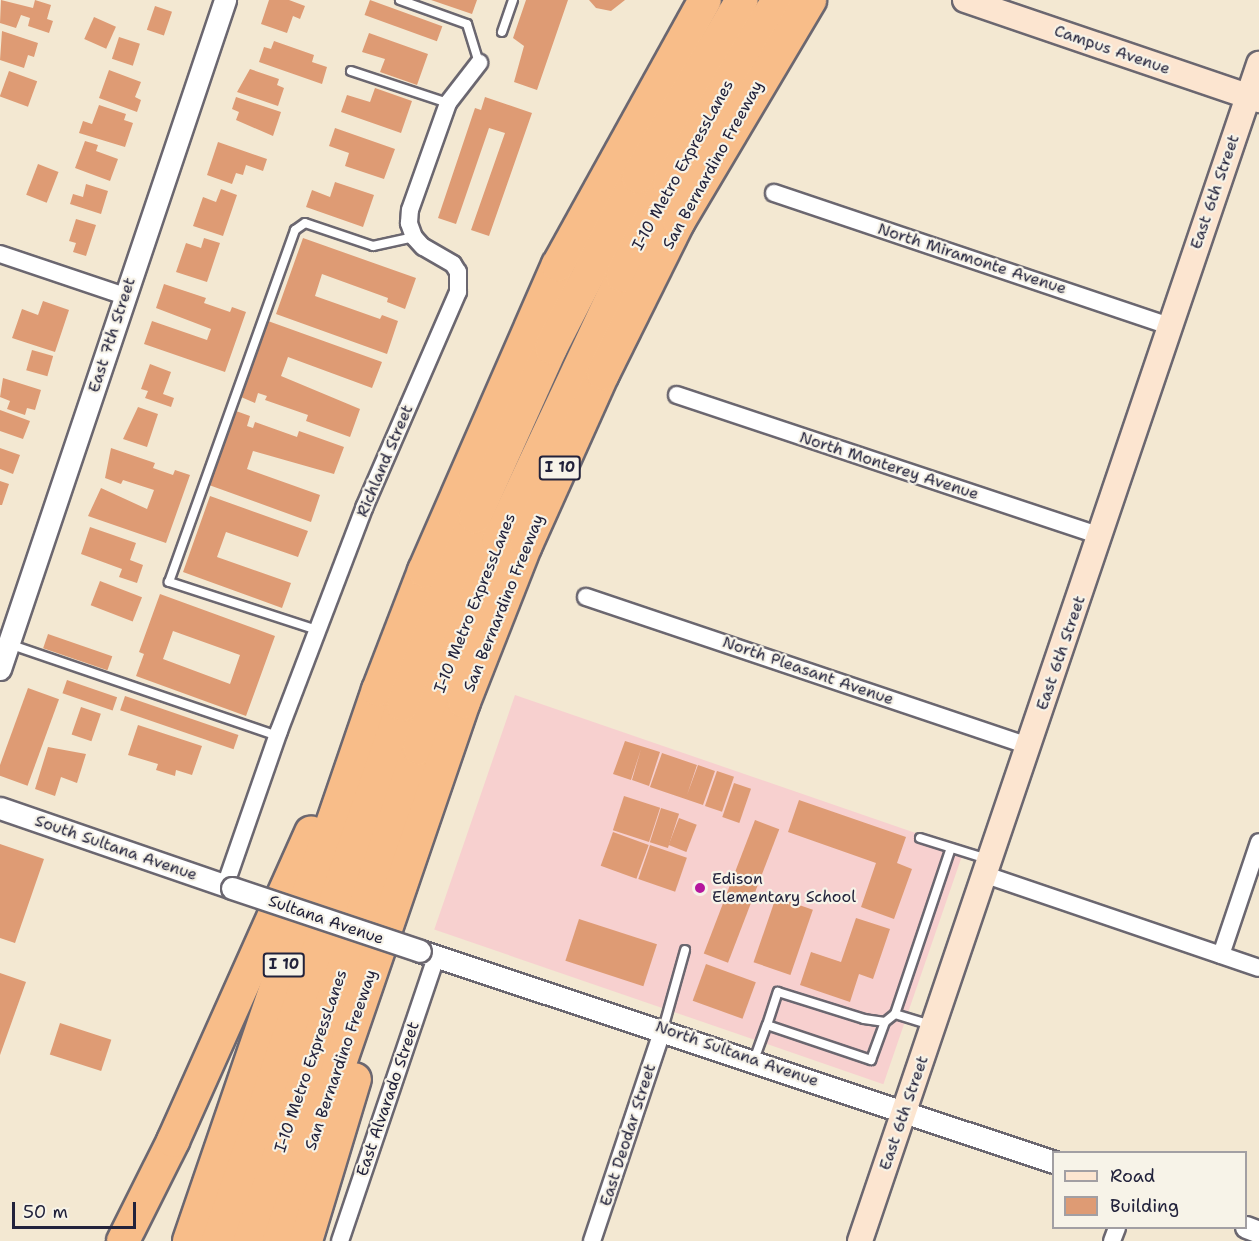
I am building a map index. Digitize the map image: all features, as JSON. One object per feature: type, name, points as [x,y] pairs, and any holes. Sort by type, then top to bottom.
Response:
[{"type":"highway","name":"I 10","points":[[189,1241],[378,690],[433,549],[526,333],[588,206],[705,0]]},
{"type":"highway","name":"I-10 Metro ExpressLanes","points":[[219,1241],[403,705],[475,517],[599,251],[649,157],[742,0]]},
{"type":"highway","name":"I-10 Metro ExpressLanes","points":[[250,1241],[422,737],[495,549],[622,276],[669,184],[778,0]]},
{"type":"highway","name":"San Bernardino Freeway","points":[[279,1241],[472,680],[559,470],[679,221],[810,0]]},
{"type":"highway","points":[[123,1241],[173,1141],[378,690]]},
{"type":"highway","points":[[306,1241],[358,1069],[373,965]]},
{"type":"main road","name":"Campus Avenue","points":[[965,0],[1009,7],[1253,98]]},
{"type":"main road","name":"East 6th Street","points":[[860,1241],[1170,326],[1253,98],[1259,64]]},
{"type":"street","name":"East 7th Street","points":[[0,669],[225,0]]},
{"type":"street","points":[[414,237],[409,223],[410,210],[448,103],[479,63]]},
{"type":"street","name":"North Miramonte Avenue","points":[[774,193],[1170,326]]},
{"type":"street","name":"Richland Street","points":[[229,887],[277,736],[317,630],[364,508],[458,292],[458,272],[453,264],[423,248],[414,237]]},
{"type":"street","points":[[0,254],[125,296]]},
{"type":"street","name":"North Monterey Avenue","points":[[677,395],[1100,536]]},
{"type":"street","name":"North Pleasant Avenue","points":[[586,597],[1029,746]]},
{"type":"street","name":"South Sultana Avenue","points":[[0,808],[229,887]]},
{"type":"street","points":[[1221,955],[1259,842]]},
{"type":"street","points":[[988,868],[1259,968]]},
{"type":"street","name":"Sultana Avenue","points":[[229,887],[428,954]]},
{"type":"street","name":"North Sultana Avenue","points":[[428,954],[663,1029],[1052,1162]]},
{"type":"street","name":"East Alvarado Street","points":[[340,1241],[428,954]]},
{"type":"street","name":"East Deodar Street","points":[[592,1241],[663,1029]]},
{"type":"lane","points":[[400,0],[467,24],[479,63]]},
{"type":"lane","points":[[502,32],[513,0]]},
{"type":"lane","points":[[351,71],[448,103]]},
{"type":"lane","points":[[317,630],[169,582],[295,230],[305,223],[373,246],[414,237]]},
{"type":"lane","points":[[9,644],[277,736]]},
{"type":"lane","points":[[920,838],[951,848],[988,868]]},
{"type":"lane","points":[[767,1025],[871,1060],[885,1022],[895,1014],[951,848]]},
{"type":"lane","points":[[663,1029],[685,950]]},
{"type":"lane","points":[[754,1060],[778,992],[864,1019],[885,1022]]},
{"type":"lane","points":[[895,1014],[933,1026]]},
{"type":"shaded area","name":"Edison Elementary School","points":[[515,695],[964,850],[883,1084],[434,929]]},
{"type":"building","points":[[1,0],[33,8],[35,0],[51,5],[47,19],[53,21],[49,33],[28,26],[30,18],[21,15],[16,28],[0,23]]},
{"type":"building","points":[[269,0],[289,0],[305,6],[300,19],[293,16],[287,33],[261,24]]},
{"type":"building","points":[[370,0],[442,26],[437,41],[365,15]]},
{"type":"building","points":[[431,0],[477,0],[472,14]]},
{"type":"building","points":[[526,0],[568,0],[537,90],[514,82],[524,46],[513,38]]},
{"type":"building","points":[[589,0],[625,0],[611,11],[596,8]]},
{"type":"building","points":[[155,6],[172,12],[164,35],[147,30]]},
{"type":"building","points":[[94,17],[116,27],[106,49],[84,39]]},
{"type":"building","points":[[2,31],[38,43],[34,57],[28,55],[24,68],[0,60]]},
{"type":"building","points":[[369,33],[428,54],[417,85],[380,72],[385,59],[362,52]]},
{"type":"building","points":[[119,37],[140,44],[133,66],[112,59]]},
{"type":"building","points":[[274,41],[314,55],[312,62],[327,67],[322,84],[259,62],[264,47],[271,49]]},
{"type":"building","points":[[250,69],[279,79],[277,85],[284,88],[278,106],[237,92]]},
{"type":"building","points":[[109,70],[141,82],[135,97],[141,100],[137,112],[99,98]]},
{"type":"building","points":[[9,71],[37,81],[28,107],[0,96]]},
{"type":"building","points":[[375,88],[412,101],[401,133],[341,112],[347,95],[370,102]]},
{"type":"building","points":[[236,97],[281,112],[273,136],[236,120],[239,112],[232,109]]},
{"type":"building","points":[[485,97],[532,113],[489,236],[471,230],[505,133],[489,128],[456,224],[438,218],[475,108],[481,110]]},
{"type":"building","points":[[99,105],[126,114],[124,120],[133,123],[125,147],[79,133],[83,121],[92,124]]},
{"type":"building","points":[[335,128],[395,149],[384,179],[345,166],[349,153],[329,146]]},
{"type":"building","points":[[85,141],[98,145],[96,151],[118,159],[110,181],[75,168]]},
{"type":"building","points":[[218,142],[267,159],[263,171],[246,165],[243,175],[236,173],[232,184],[207,175]]},
{"type":"building","points":[[38,164],[59,172],[47,203],[26,195]]},
{"type":"building","points":[[335,182],[374,195],[363,227],[306,207],[312,190],[330,197]]},
{"type":"building","points":[[86,184],[108,191],[101,214],[70,204],[73,194],[83,197]]},
{"type":"building","points":[[221,189],[237,195],[223,236],[193,226],[203,197],[216,202]]},
{"type":"building","points":[[76,219],[96,225],[86,256],[73,252],[76,243],[69,241]]},
{"type":"building","points":[[204,238],[220,243],[207,282],[176,272],[186,243],[201,248]]},
{"type":"building","points":[[303,238],[416,278],[405,309],[387,302],[388,298],[322,274],[315,296],[380,319],[382,315],[398,321],[387,354],[276,314]]},
{"type":"building","points":[[164,284],[206,298],[204,303],[230,312],[232,307],[246,312],[225,372],[144,344],[152,321],[207,340],[211,329],[156,308]]},
{"type":"building","points":[[43,301],[69,310],[55,352],[12,338],[22,309],[38,315]]},
{"type":"building","points":[[268,321],[382,362],[372,388],[288,357],[281,376],[360,409],[350,437],[306,421],[308,415],[265,400],[267,396],[258,393],[255,403],[241,397]]},
{"type":"building","points":[[32,350],[53,356],[47,376],[26,370]]},
{"type":"building","points":[[150,364],[171,372],[163,394],[174,398],[171,407],[145,398],[148,391],[141,389]]},
{"type":"building","points":[[3,378],[41,390],[35,410],[27,408],[25,415],[7,409],[10,401],[0,397]]},
{"type":"building","points":[[138,407],[158,414],[147,447],[123,439]]},
{"type":"building","points":[[0,410],[30,421],[23,439],[0,431]]},
{"type":"building","points":[[236,411],[250,416],[247,426],[253,428],[255,422],[297,437],[299,431],[344,447],[334,474],[253,451],[247,469],[320,495],[311,522],[209,485]]},
{"type":"building","points":[[0,448],[20,455],[13,474],[0,469]]},
{"type":"building","points":[[111,448],[155,463],[153,468],[173,475],[175,470],[190,475],[166,543],[88,516],[101,488],[147,509],[154,490],[123,480],[121,484],[105,478]]},
{"type":"building","points":[[0,481],[9,484],[2,505],[0,505]]},
{"type":"building","points":[[210,496],[308,531],[298,557],[226,532],[217,557],[291,583],[282,608],[183,572]]},
{"type":"building","points":[[90,527],[136,543],[130,560],[143,565],[137,583],[119,577],[122,569],[81,554]]},
{"type":"building","points":[[100,581],[142,597],[133,621],[91,605]]},
{"type":"building","points":[[160,594],[275,636],[246,716],[136,676],[144,654],[139,652]],"holes":[[[173,631],[240,655],[230,684],[163,659]]]},
{"type":"building","points":[[48,634],[112,656],[107,670],[43,648]]},
{"type":"building","points":[[67,680],[117,697],[113,710],[62,693]]},
{"type":"building","points":[[28,688],[59,699],[28,786],[0,776],[0,765]]},
{"type":"building","points":[[125,696],[238,735],[234,749],[120,710]]},
{"type":"building","points":[[81,707],[101,714],[91,741],[72,734]]},
{"type":"building","points":[[138,725],[202,746],[192,775],[176,770],[175,776],[156,770],[158,764],[128,755]]},
{"type":"building","points":[[625,741],[660,752],[649,786],[632,780],[641,749],[631,780],[613,774]]},
{"type":"building","points":[[48,747],[86,754],[77,783],[61,777],[55,796],[35,789]]},
{"type":"building","points":[[662,753],[697,765],[687,795],[698,765],[715,771],[703,805],[650,787]]},
{"type":"building","points":[[717,771],[734,777],[722,812],[705,806]]},
{"type":"building","points":[[734,783],[751,789],[739,823],[722,817]]},
{"type":"building","points":[[624,796],[660,808],[649,842],[613,830]]},
{"type":"building","points":[[799,800],[906,837],[897,863],[912,869],[894,919],[861,907],[876,863],[788,832]]},
{"type":"building","points":[[661,808],[679,814],[668,848],[650,842]]},
{"type":"building","points":[[679,818],[697,825],[686,852],[669,845]]},
{"type":"building","points":[[755,820],[779,829],[728,963],[704,954]]},
{"type":"building","points":[[613,832],[649,845],[636,879],[601,866]]},
{"type":"building","points":[[0,844],[44,859],[15,943],[0,938]]},
{"type":"building","points":[[650,845],[687,858],[675,892],[638,879]]},
{"type":"building","points":[[776,897],[813,910],[790,975],[754,962]]},
{"type":"building","points":[[856,918],[890,929],[873,979],[859,974],[850,1002],[800,985],[811,952],[841,962]]},
{"type":"building","points":[[579,919],[657,944],[643,986],[565,961]]},
{"type":"building","points":[[706,964],[756,982],[742,1019],[693,1001]]},
{"type":"building","points":[[0,973],[26,982],[0,1055]]},
{"type":"building","points":[[60,1023],[111,1040],[101,1071],[50,1054]]},
{"type":"place","name":"Edison Elementary School","points":[[700,888]]}]
